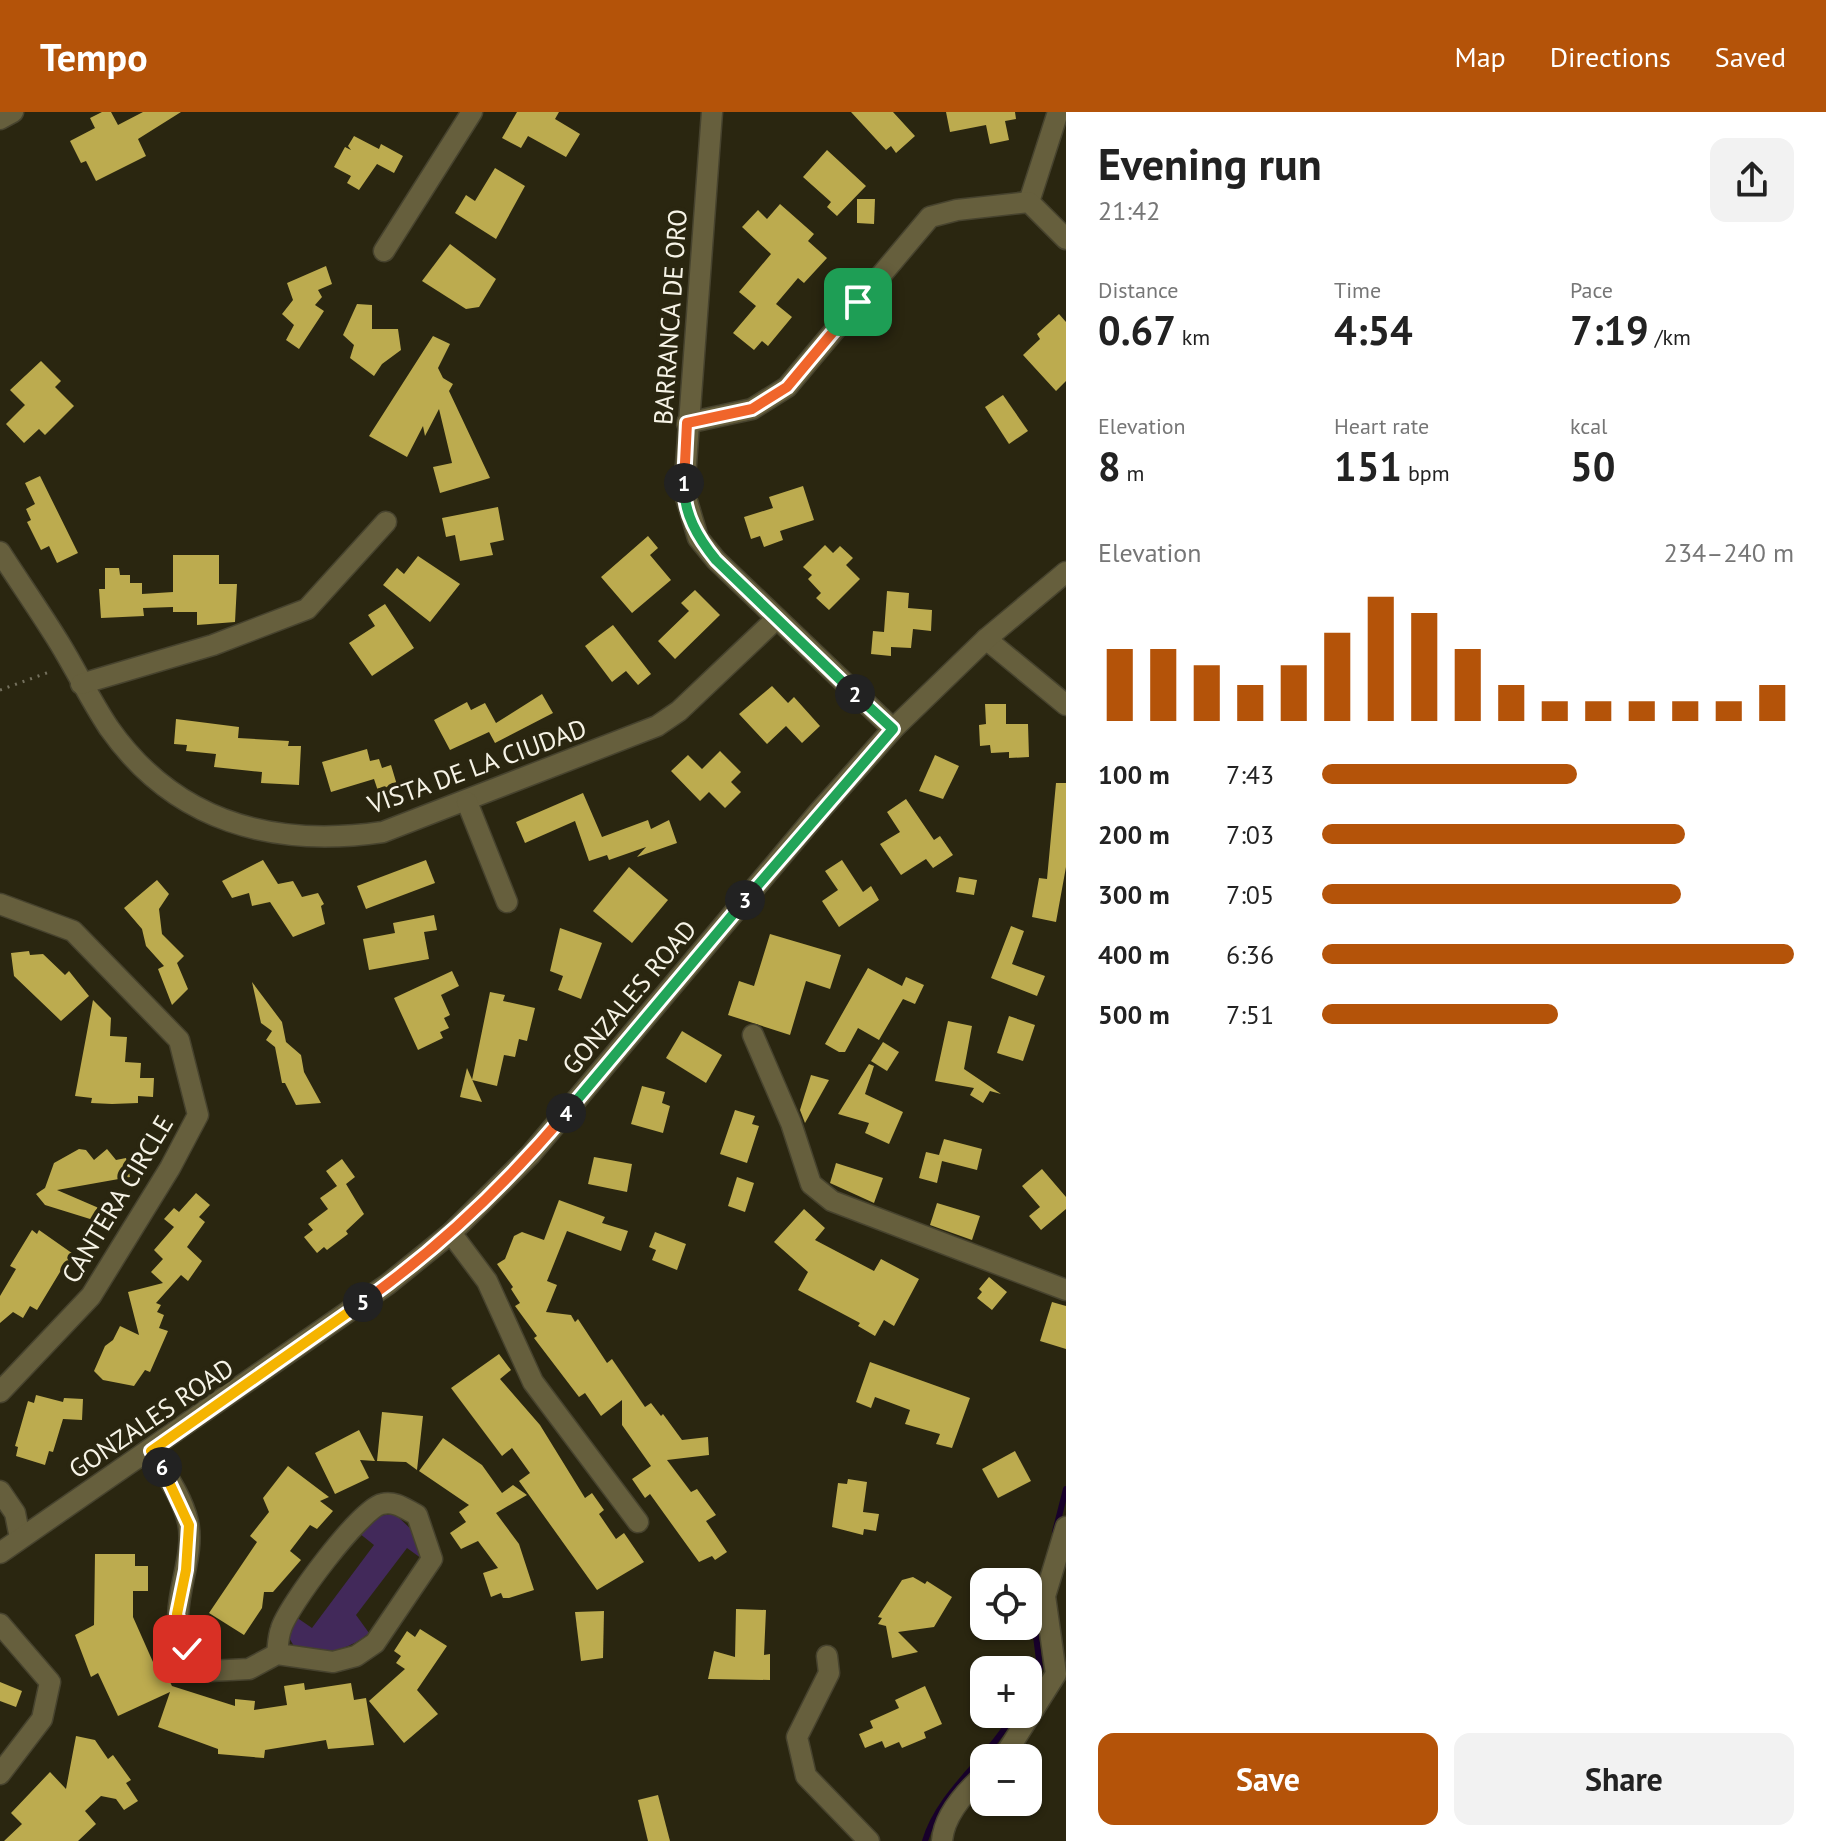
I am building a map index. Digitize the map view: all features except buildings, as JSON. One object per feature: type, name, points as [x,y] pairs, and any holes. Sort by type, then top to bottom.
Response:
[{"type":"street","points":[[0,119],[13,112]]},
{"type":"street","points":[[384,251],[472,112]]},
{"type":"street","name":"BARRANCA DE ORO","points":[[712,112],[684,491],[698,538],[775,620],[893,729]]},
{"type":"street","points":[[1029,202],[1058,112]]},
{"type":"street","points":[[687,423],[752,409],[787,387],[930,217],[957,210],[1029,202]]},
{"type":"street","points":[[1029,202],[1066,239]]},
{"type":"street","points":[[81,684],[213,645],[307,609],[386,522]]},
{"type":"street","name":"VISTA DE LA CIUDAD","points":[[0,552],[111,730],[148,774],[193,808],[247,826],[300,837],[342,838],[383,832],[657,726],[679,711],[775,620]]},
{"type":"street","name":"GONZALES ROAD","points":[[0,1553],[388,1284],[451,1233],[530,1155],[818,813],[893,729],[986,639],[1066,572]]},
{"type":"street","points":[[986,639],[1066,705]]},
{"type":"street","points":[[467,802],[507,902]]},
{"type":"street","name":"CANTERA CIRCLE","points":[[0,904],[73,931],[179,1040],[198,1115],[170,1168],[91,1296],[0,1392]]},
{"type":"street","points":[[753,1035],[791,1123],[811,1184],[832,1201],[1066,1290]]},
{"type":"street","points":[[451,1233],[487,1281],[533,1382],[638,1522]]},
{"type":"street","points":[[151,1451],[171,1482],[189,1525],[186,1570],[177,1614],[187,1649],[209,1671],[249,1669],[277,1654],[333,1662],[356,1656],[375,1643],[432,1559],[417,1515],[394,1503],[379,1504],[360,1519],[327,1557],[281,1627],[277,1654]]},
{"type":"street","points":[[0,1491],[15,1513],[20,1538]]},
{"type":"street","points":[[1012,1744],[1056,1674],[1045,1596],[1066,1527]]},
{"type":"street","points":[[0,1528],[20,1538]]},
{"type":"street","points":[[0,1624],[50,1682],[42,1719],[0,1774]]},
{"type":"street","points":[[827,1656],[829,1673],[797,1737],[806,1776],[869,1841]]},
{"type":"street","points":[[942,1841],[943,1827],[970,1787]]},
{"type":"path","points":[[0,690],[71,665]]},
{"type":"shaded area","points":[[395,1514],[415,1533],[425,1561],[407,1548],[356,1615],[369,1633],[361,1639],[335,1650],[298,1653],[288,1636],[296,1617],[312,1628],[374,1545],[359,1533],[376,1516]]},
{"type":"waterway","points":[[1055,1532],[1066,1489]]},
{"type":"waterway","points":[[1036,1640],[1038,1656]]},
{"type":"waterway","points":[[925,1841],[932,1823],[953,1790],[1005,1728]]},
{"type":"route","points":[[187,1649],[177,1614],[186,1570],[189,1525],[182,1503],[151,1451],[388,1284],[451,1233],[497,1189],[530,1155],[818,813],[893,729],[775,620],[716,560],[698,538],[688,514],[684,491],[687,423],[752,409],[787,387],[858,302]]}]
